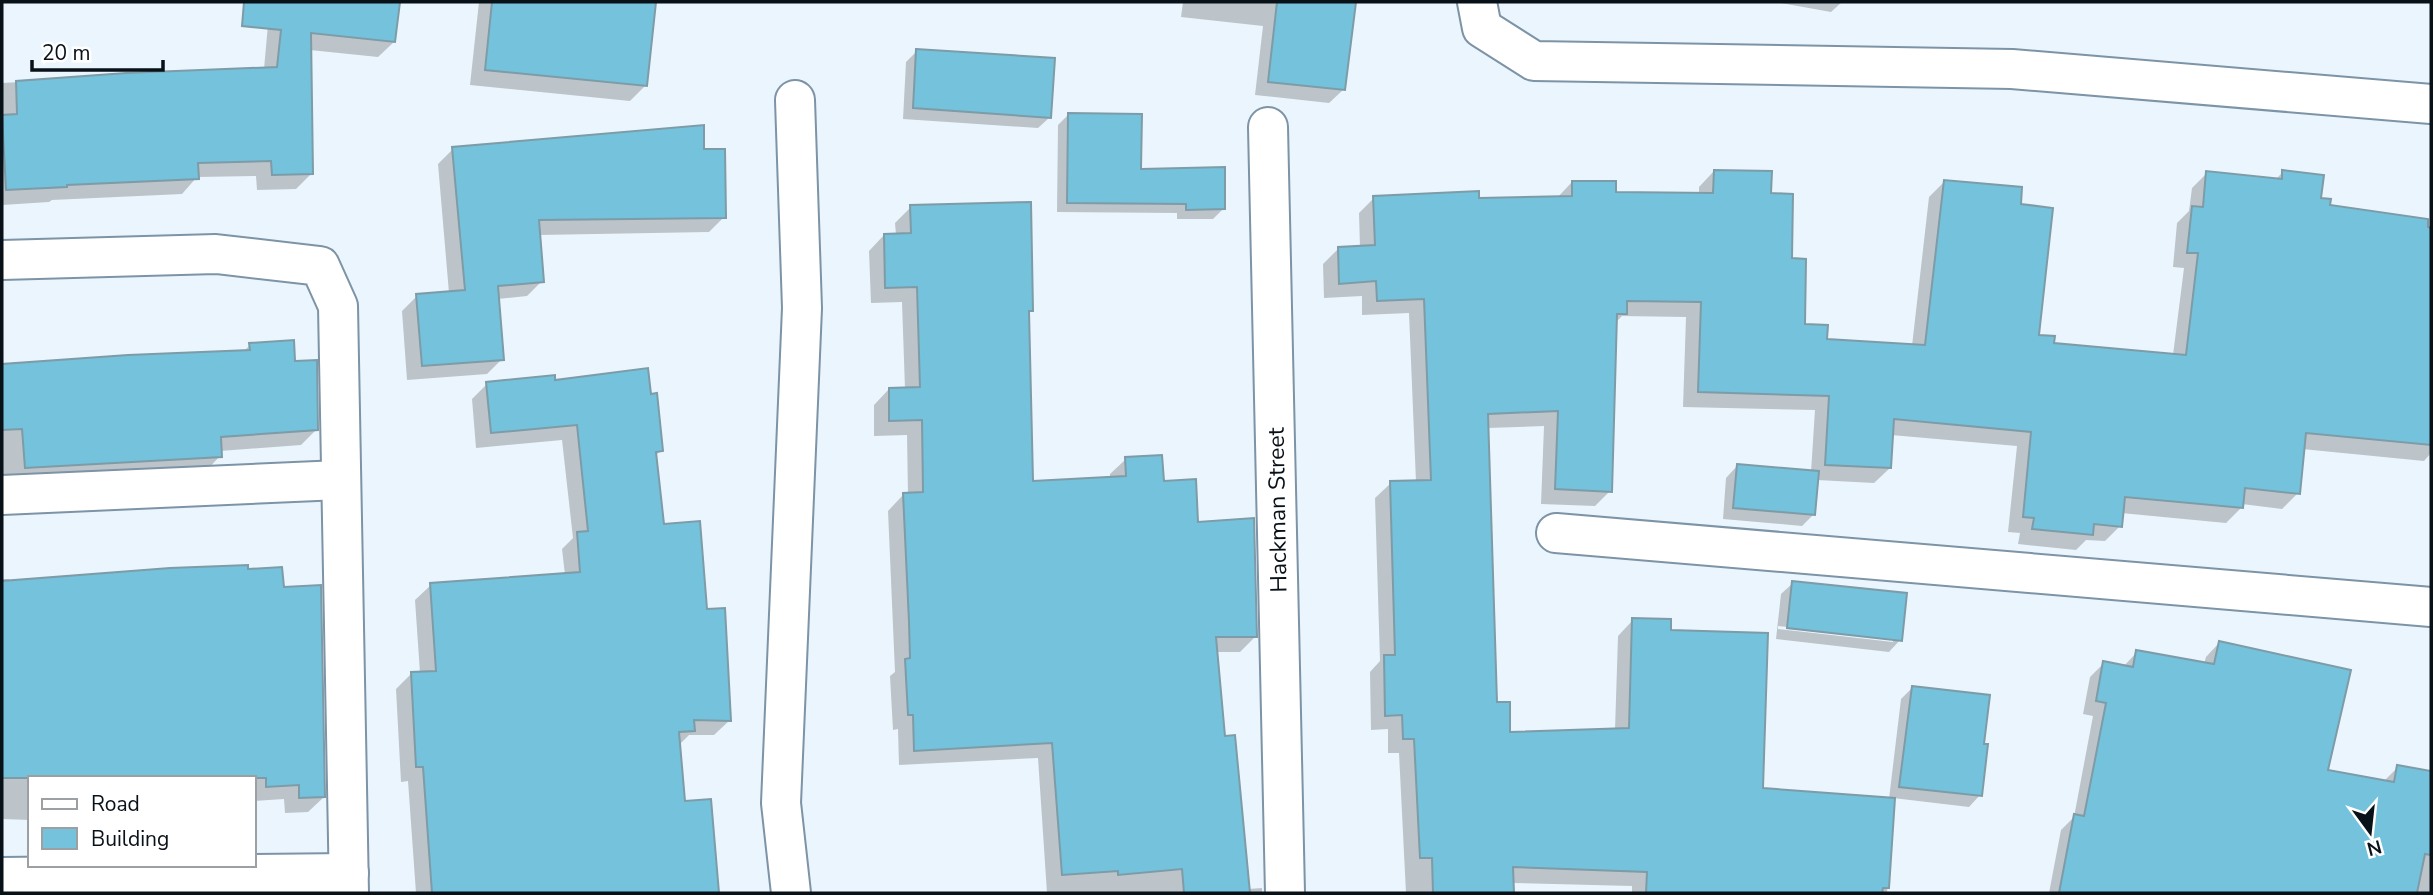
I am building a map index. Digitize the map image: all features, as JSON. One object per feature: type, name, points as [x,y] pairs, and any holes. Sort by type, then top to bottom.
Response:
[{"type":"street","points":[[1477,2],[1482,28],[1534,61],[2012,69],[2431,104]]},
{"type":"street","points":[[791,893],[781,803],[802,307],[795,100]]},
{"type":"street","name":"Hackman Street","points":[[1268,127],[1285,893]]},
{"type":"street","points":[[2,260],[216,254],[320,265],[338,306],[349,883],[2,877]]},
{"type":"street","points":[[2,495],[340,480]]},
{"type":"street","points":[[1556,533],[2431,607]]},
{"type":"building","points":[[244,2],[400,2],[395,42],[311,33],[313,174],[272,175],[271,161],[198,163],[199,179],[6,190],[2,115],[17,114],[16,81],[277,67],[281,30],[242,26]]},
{"type":"building","points":[[492,2],[656,2],[647,86],[485,70]]},
{"type":"building","points":[[1277,2],[1356,2],[1345,90],[1268,82]]},
{"type":"building","points":[[916,49],[1055,58],[1051,118],[913,108]]},
{"type":"building","points":[[1068,113],[1142,114],[1141,169],[1225,167],[1225,209],[1186,210],[1186,204],[1067,203]]},
{"type":"building","points":[[704,125],[704,149],[725,149],[726,218],[539,220],[544,282],[498,286],[504,360],[422,366],[416,294],[465,290],[452,147]]},
{"type":"building","points":[[1714,170],[1772,171],[1771,193],[1793,194],[1792,258],[1806,259],[1805,324],[1828,325],[1827,339],[1925,345],[1944,180],[2022,187],[2021,204],[2053,208],[2039,335],[2055,336],[2054,343],[2186,355],[2198,253],[2187,253],[2192,206],[2203,207],[2206,171],[2282,179],[2282,170],[2324,175],[2321,198],[2331,199],[2330,205],[2428,219],[2428,227],[2431,228],[2431,445],[2306,433],[2300,494],[2245,488],[2243,508],[2125,497],[2122,527],[2094,524],[2093,535],[2032,529],[2034,518],[2023,517],[2031,432],[1894,419],[1891,468],[1825,465],[1829,396],[1698,392],[1701,302],[1627,301],[1627,314],[1617,314],[1612,492],[1555,489],[1558,411],[1488,414],[1497,702],[1510,702],[1510,732],[1629,728],[1632,618],[1671,619],[1671,630],[1768,633],[1763,788],[1895,798],[1889,888],[1883,888],[1882,893],[1646,893],[1647,872],[1513,867],[1514,893],[1433,893],[1432,858],[1420,858],[1414,739],[1403,739],[1402,715],[1385,716],[1384,655],[1395,655],[1390,481],[1431,480],[1424,299],[1377,301],[1376,281],[1339,284],[1338,247],[1375,245],[1373,196],[1479,191],[1479,198],[1572,196],[1572,181],[1616,181],[1616,192],[1713,193]]},
{"type":"building","points":[[1031,202],[1033,311],[1029,311],[1033,481],[1126,476],[1125,457],[1162,455],[1164,481],[1196,479],[1198,522],[1254,518],[1257,637],[1216,637],[1225,736],[1235,735],[1250,893],[1184,893],[1182,869],[1118,875],[1118,871],[1062,875],[1052,743],[914,751],[913,715],[908,715],[905,659],[910,658],[903,493],[923,492],[922,420],[889,421],[889,388],[920,387],[917,287],[885,288],[884,234],[911,233],[910,205]]},
{"type":"building","points":[[294,340],[295,361],[317,360],[318,430],[221,437],[222,457],[25,468],[22,429],[2,430],[2,364],[250,350],[249,343]]},
{"type":"building","points":[[648,368],[651,394],[657,393],[663,451],[656,452],[664,524],[700,521],[707,609],[725,608],[731,721],[694,720],[695,731],[679,732],[685,801],[711,799],[719,893],[432,893],[423,767],[416,767],[411,672],[436,671],[430,583],[580,572],[577,532],[588,531],[577,425],[491,433],[486,382],[555,375],[555,380]]},
{"type":"building","points":[[1737,464],[1819,471],[1815,515],[1733,508]]},
{"type":"building","points":[[248,565],[248,569],[282,567],[284,587],[321,585],[325,797],[299,798],[299,785],[266,787],[266,778],[256,776],[2,778],[2,581]]},
{"type":"building","points":[[1792,581],[1907,593],[1902,641],[1787,628]]},
{"type":"building","points":[[2219,641],[2351,670],[2328,770],[2394,782],[2397,765],[2431,771],[2431,855],[2425,854],[2417,893],[2059,893],[2074,814],[2084,816],[2106,703],[2096,701],[2103,661],[2133,667],[2136,650],[2214,664]]},
{"type":"building","points":[[1912,686],[1990,695],[1984,744],[1988,744],[1982,796],[1899,787]]}]
